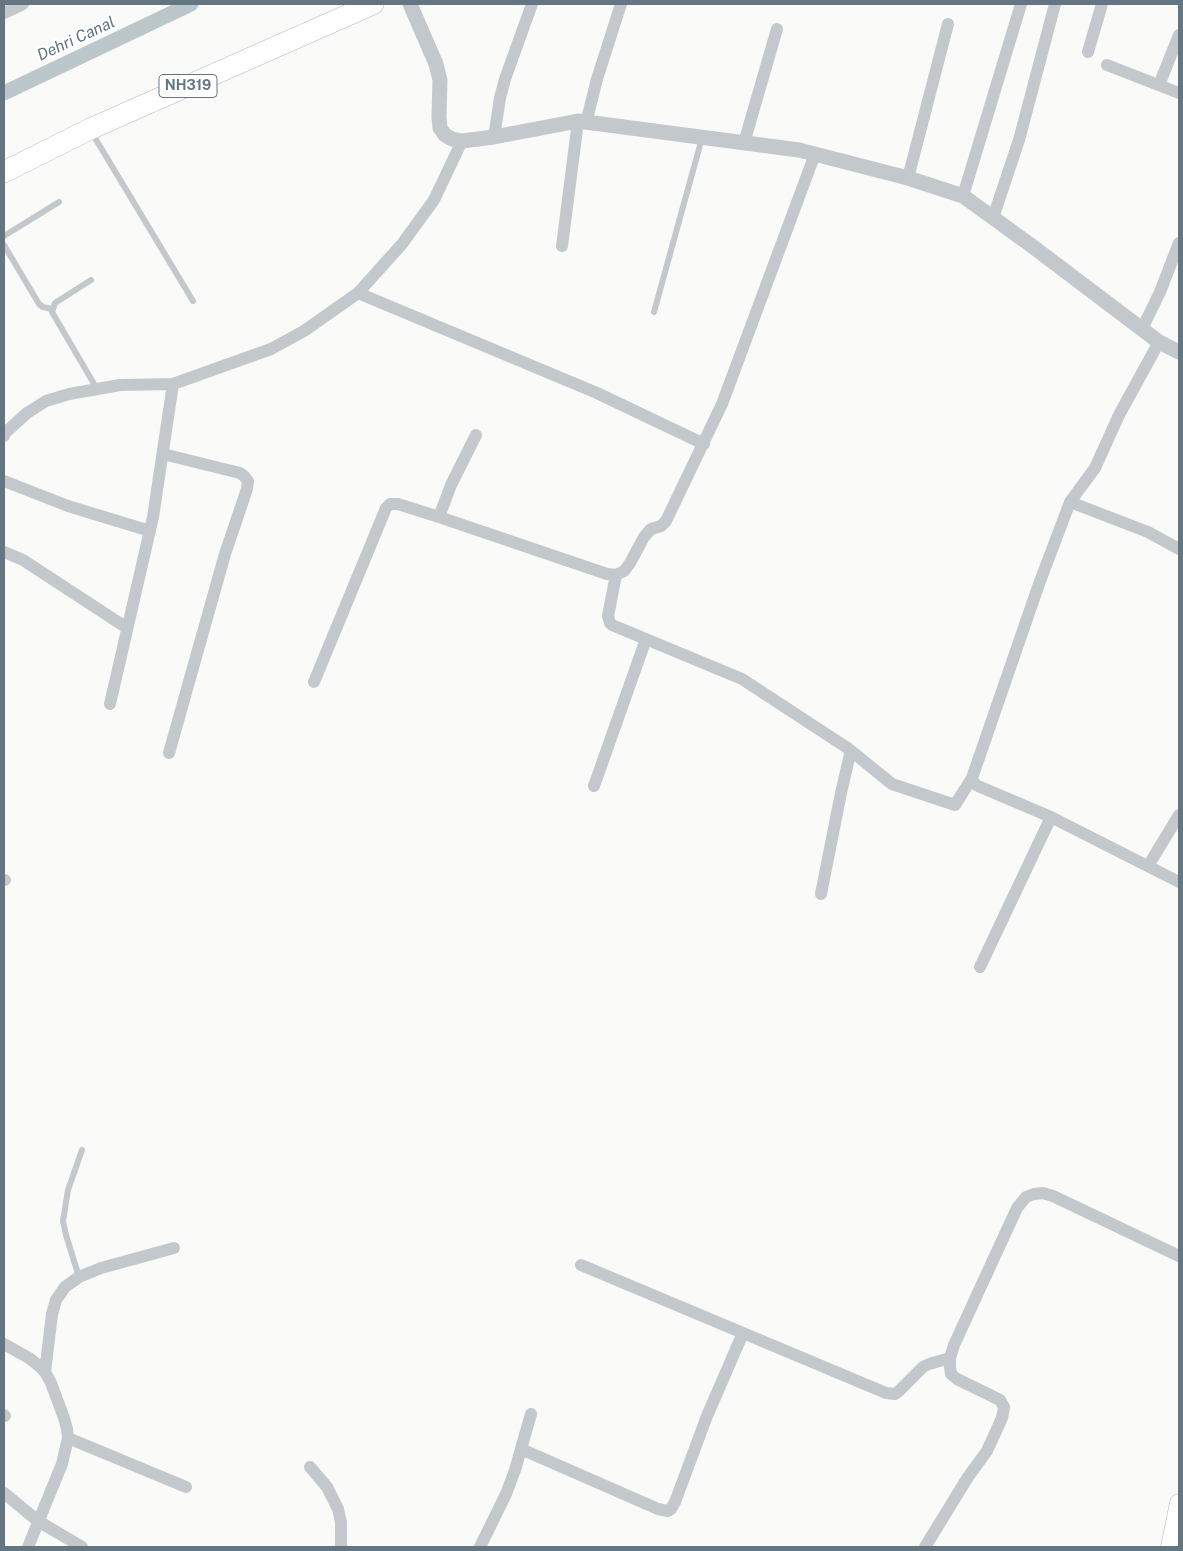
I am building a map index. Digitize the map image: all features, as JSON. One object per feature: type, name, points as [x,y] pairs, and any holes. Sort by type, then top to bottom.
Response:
[{"type":"highway","name":"NH319","points":[[4,172],[90,129],[373,4]]},
{"type":"main road","points":[[1170,1547],[1179,1503]]},
{"type":"street","points":[[4,12],[23,4]]},
{"type":"street","points":[[410,4],[436,64],[440,80],[440,128],[445,135],[452,139],[462,141],[494,137],[582,122],[798,150],[908,178],[963,196],[1159,342],[1179,352]]},
{"type":"street","points":[[494,137],[505,79],[532,4]]},
{"type":"street","points":[[562,246],[582,122],[621,4]]},
{"type":"street","points":[[963,196],[1021,4]]},
{"type":"street","points":[[993,218],[1019,140],[1055,4]]},
{"type":"street","points":[[1088,52],[1102,4]]},
{"type":"street","points":[[908,178],[948,24]]},
{"type":"street","points":[[744,143],[777,29]]},
{"type":"street","points":[[1159,85],[1179,34]]},
{"type":"street","points":[[1107,65],[1179,94]]},
{"type":"street","points":[[4,434],[27,413],[46,401],[96,389],[173,384],[271,349],[304,331],[358,293],[402,244],[434,200],[462,141]]},
{"type":"street","points":[[314,682],[388,505],[398,504],[607,574],[620,574],[628,568],[648,532],[660,526],[666,520],[704,444],[722,404],[815,154]]},
{"type":"street","points":[[1142,329],[1160,292],[1179,243]]},
{"type":"street","points":[[358,293],[597,393],[704,444]]},
{"type":"street","points":[[616,575],[608,620],[612,625],[747,681],[839,741],[892,784],[955,805],[972,778],[1039,584],[1070,502],[1095,468],[1121,410],[1159,342]]},
{"type":"street","points":[[110,704],[150,531],[173,384]]},
{"type":"street","points":[[439,517],[451,485],[476,435]]},
{"type":"street","points":[[163,454],[240,474],[248,481],[247,489],[224,554],[169,754]]},
{"type":"street","points":[[4,481],[68,506],[150,531]]},
{"type":"street","points":[[1070,502],[1148,532],[1179,549]]},
{"type":"street","points":[[4,552],[23,560],[127,628]]},
{"type":"street","points":[[594,786],[646,639]]},
{"type":"street","points":[[821,894],[850,750]]},
{"type":"street","points":[[972,778],[972,781],[978,786],[1051,817],[1179,882]]},
{"type":"street","points":[[1148,866],[1179,815]]},
{"type":"street","points":[[980,967],[1051,817]]},
{"type":"street","points":[[926,1547],[968,1477],[987,1451],[1004,1408],[1000,1400],[957,1379],[952,1374],[950,1358],[954,1345],[1017,1208],[1026,1197],[1034,1194],[1053,1196],[1179,1256]]},
{"type":"street","points":[[44,1372],[52,1314],[56,1300],[65,1287],[79,1277],[101,1268],[174,1248]]},
{"type":"street","points":[[581,1264],[891,1394],[899,1391],[923,1367],[950,1358]]},
{"type":"street","points":[[520,1449],[658,1509],[671,1509],[707,1416],[743,1333]]},
{"type":"street","points":[[4,1344],[38,1364],[51,1382],[64,1418],[68,1438],[62,1464],[28,1547]]},
{"type":"street","points":[[480,1547],[506,1494],[531,1414]]},
{"type":"street","points":[[68,1438],[186,1487]]},
{"type":"street","points":[[310,1467],[327,1486],[338,1509],[341,1522],[341,1547]]},
{"type":"street","points":[[4,1493],[38,1521],[82,1547]]},
{"type":"lane","points":[[90,129],[194,300]]},
{"type":"lane","points":[[654,312],[702,138]]},
{"type":"lane","points":[[4,236],[59,202]]},
{"type":"lane","points":[[4,245],[39,304],[52,309]]},
{"type":"lane","points":[[91,280],[60,299],[52,309],[53,315],[96,389]]},
{"type":"lane","points":[[79,1277],[63,1221],[68,1190],[82,1150]]},
{"type":"waterway","name":"Dehri Canal","points":[[4,93],[191,4]]}]
